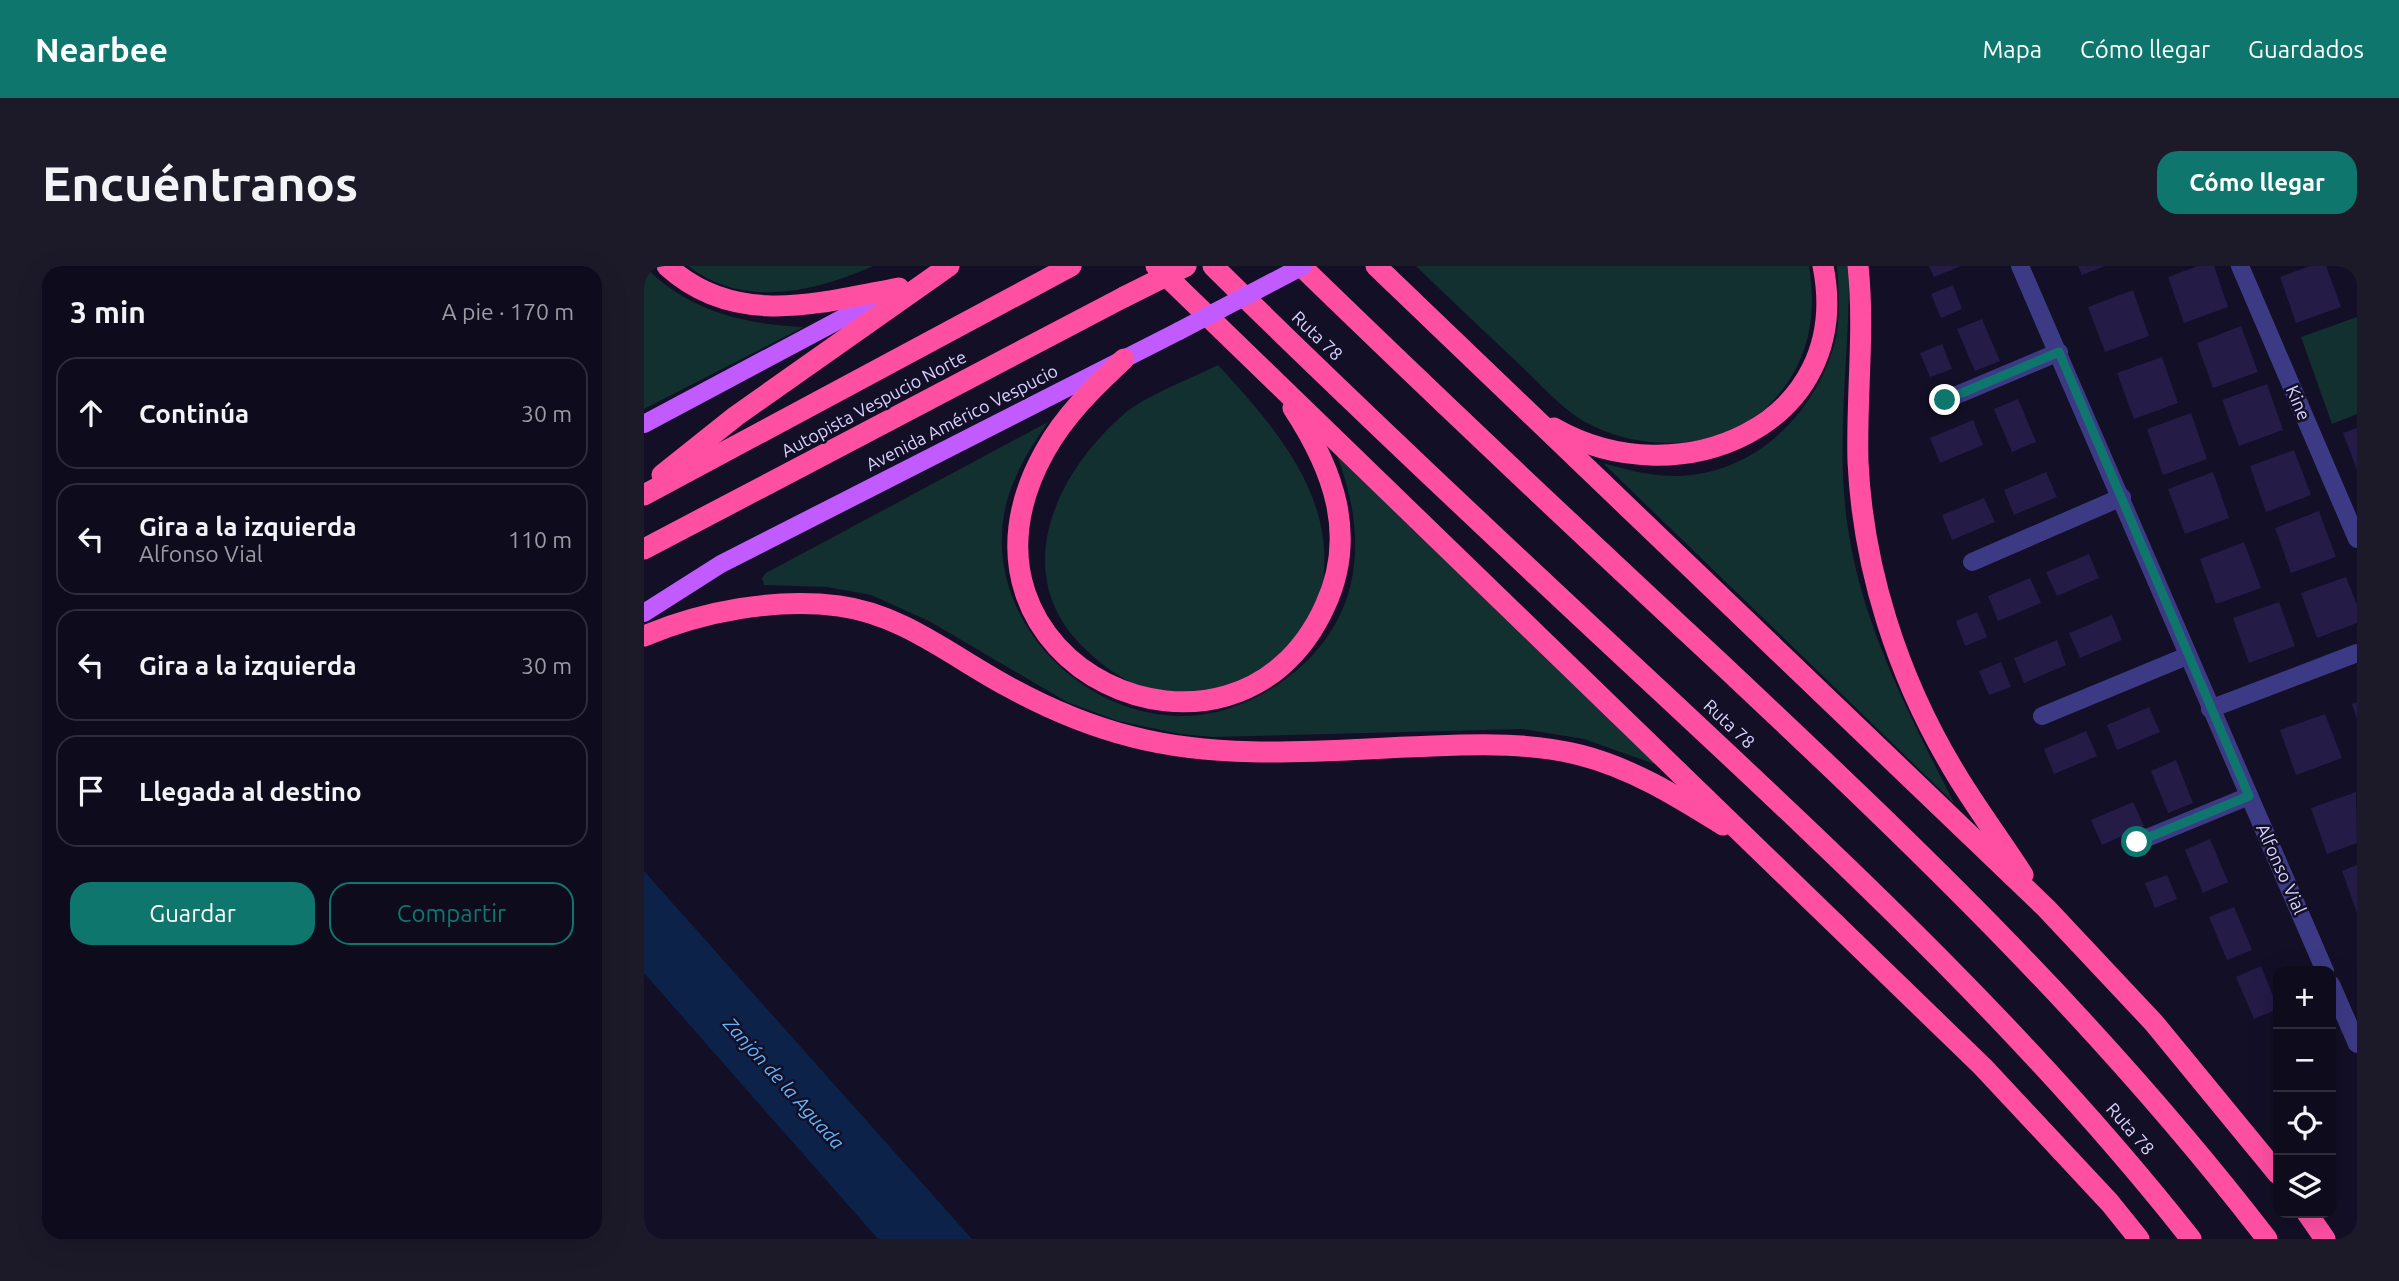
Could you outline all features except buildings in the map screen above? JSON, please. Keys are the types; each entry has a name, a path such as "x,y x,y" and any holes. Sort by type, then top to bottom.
{"highway":[{"path":"667,266 697,288 751,306 799,307 899,288"},
{"path":"644,490 736,416 949,266"},
{"name":"Autopista Vespucio Norte","path":"644,495 1071,266"},
{"path":"1156,266 1759,847 1983,1067 2110,1203 2139,1239"},
{"name":"Autopista Vespucio Norte","path":"644,549 1186,266"},
{"name":"Ruta 78","path":"1213,266 1384,434 1891,909 2093,1120 2191,1239"},
{"path":"1302,266 1447,408 1942,873 2126,1066 2195,1145 2267,1239"},
{"path":"1376,266 2046,908 2154,1023 2273,1168"},
{"path":"1534,416 1584,442 1640,456 1698,453 1748,434 1790,402 1815,360 1826,310 1823,266"},
{"path":"1858,266 1861,502 1876,583 1888,625 1938,742 2046,908"},
{"path":"1124,359 1077,405 1046,450 1024,501 1018,526 1018,557 1028,603 1051,641 1096,678 1126,692 1159,701 1191,701 1221,696 1268,676 1287,662 1307,640 1333,587 1339,561 1341,528 1334,489 1309,432 1270,374"},
{"path":"644,636 684,621 736,610 801,604 841,606 900,624 1033,700 1081,720 1135,737 1212,750 1500,745 1554,749 1598,760 1640,777 1759,847"},
{"path":"2310,1218 2325,1239"}],"main road":[{"path":"644,424 942,266"},
{"name":"Avenida Américo Vespucio","path":"644,613 721,564 1302,266"}],"street":[{"name":"Alfonso Vial","path":"2020,266 2323,966"},
{"name":"Kine","path":"2240,266 2357,539"},
{"path":"1945,400 2059,352"},
{"path":"1972,562 2122,497"},
{"path":"2210,709 2357,653"},
{"path":"2042,716 2187,656"},
{"path":"2137,842 2249,796"},
{"path":"2336,996 2357,1044"}],"green space":[{"path":"644,266 679,294 718,312 759,323 804,327 644,409"},
{"path":"688,266 873,266 803,289 755,292 732,288 709,279"},
{"path":"1416,266 1809,266 1812,305 1810,324 1806,342 1792,376 1767,407 1747,422 1724,433 1699,440 1647,442 1596,427 1574,415"},
{"path":"1837,266 1847,266 1849,278 1843,461 1847,522 1854,560 1863,596 1889,667 1954,803 1603,463 1657,475 1704,473 1730,465 1754,453 1776,437 1795,418 1811,396 1834,346 1839,316"},
{"path":"2357,317 2357,414 2332,424 2301,337"},
{"path":"1218,365 1282,442 1300,470 1313,499 1322,530 1324,563 1320,597 1315,621 1309,632 1245,681 1214,694 1171,696 1130,682 1106,667 1084,648 1061,619 1048,589 1045,557 1050,526 1061,495 1078,465 1099,438 1132,408 1155,394"},
{"path":"1048,422 1019,470 1007,501 1002,542 1007,581 1021,617 1044,649 1072,677 1105,698 1143,711 1182,716 1207,714 1254,698 1276,686 1305,663 1327,638 1342,611 1351,582 1355,551 1353,519 1347,486 1336,453 1660,766 1584,739 1523,729 1213,737 1180,734 1118,721 1067,702 929,621 871,595 827,587 764,585 762,578 766,573"}],"water":[{"name":"Zanjón de la Aguada","path":"644,871 972,1239 878,1239 644,973"}],"route":[{"path":"1945,400 2059,352 2122,497 2187,656 2249,796 2137,842"}]}
